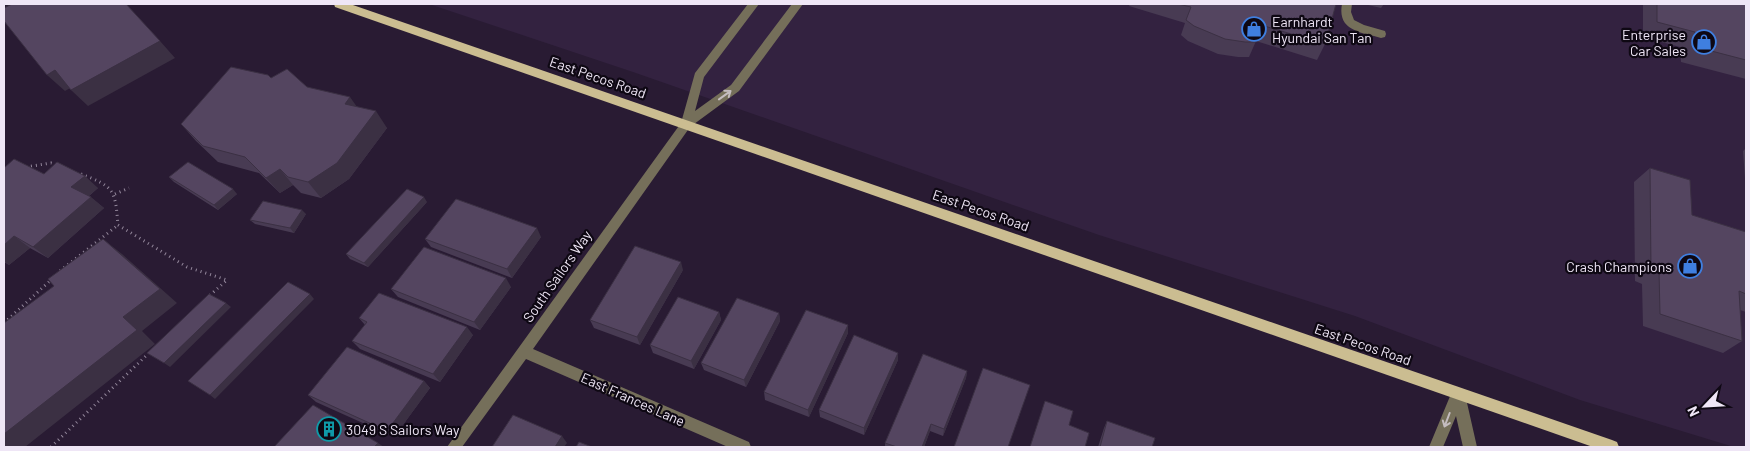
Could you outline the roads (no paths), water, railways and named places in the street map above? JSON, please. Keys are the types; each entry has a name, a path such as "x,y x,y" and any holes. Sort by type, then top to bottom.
{"main road":[{"name":"East Pecos Road","path":"339,4 1612,447"}],"street":[{"path":"686,124 699,76 754,4"},
{"path":"686,124 735,88 798,4"},
{"path":"1347,4 1344,14 1346,19 1353,25 1380,34"},
{"name":"South Sailors Way","path":"454,447 686,124"},
{"name":"East Frances Lane","path":"523,351 744,447"},
{"path":"1436,447 1458,394"},
{"path":"1458,394 1470,447"}],"place":[{"name":"Earnhardt Hyundai San Tan","path":"1254,29"},
{"name":"Enterprise Car Sales","path":"1704,42"},
{"name":"Crash Champions","path":"1690,266"},
{"name":"3049 S Sailors Way","path":"329,429"}]}
